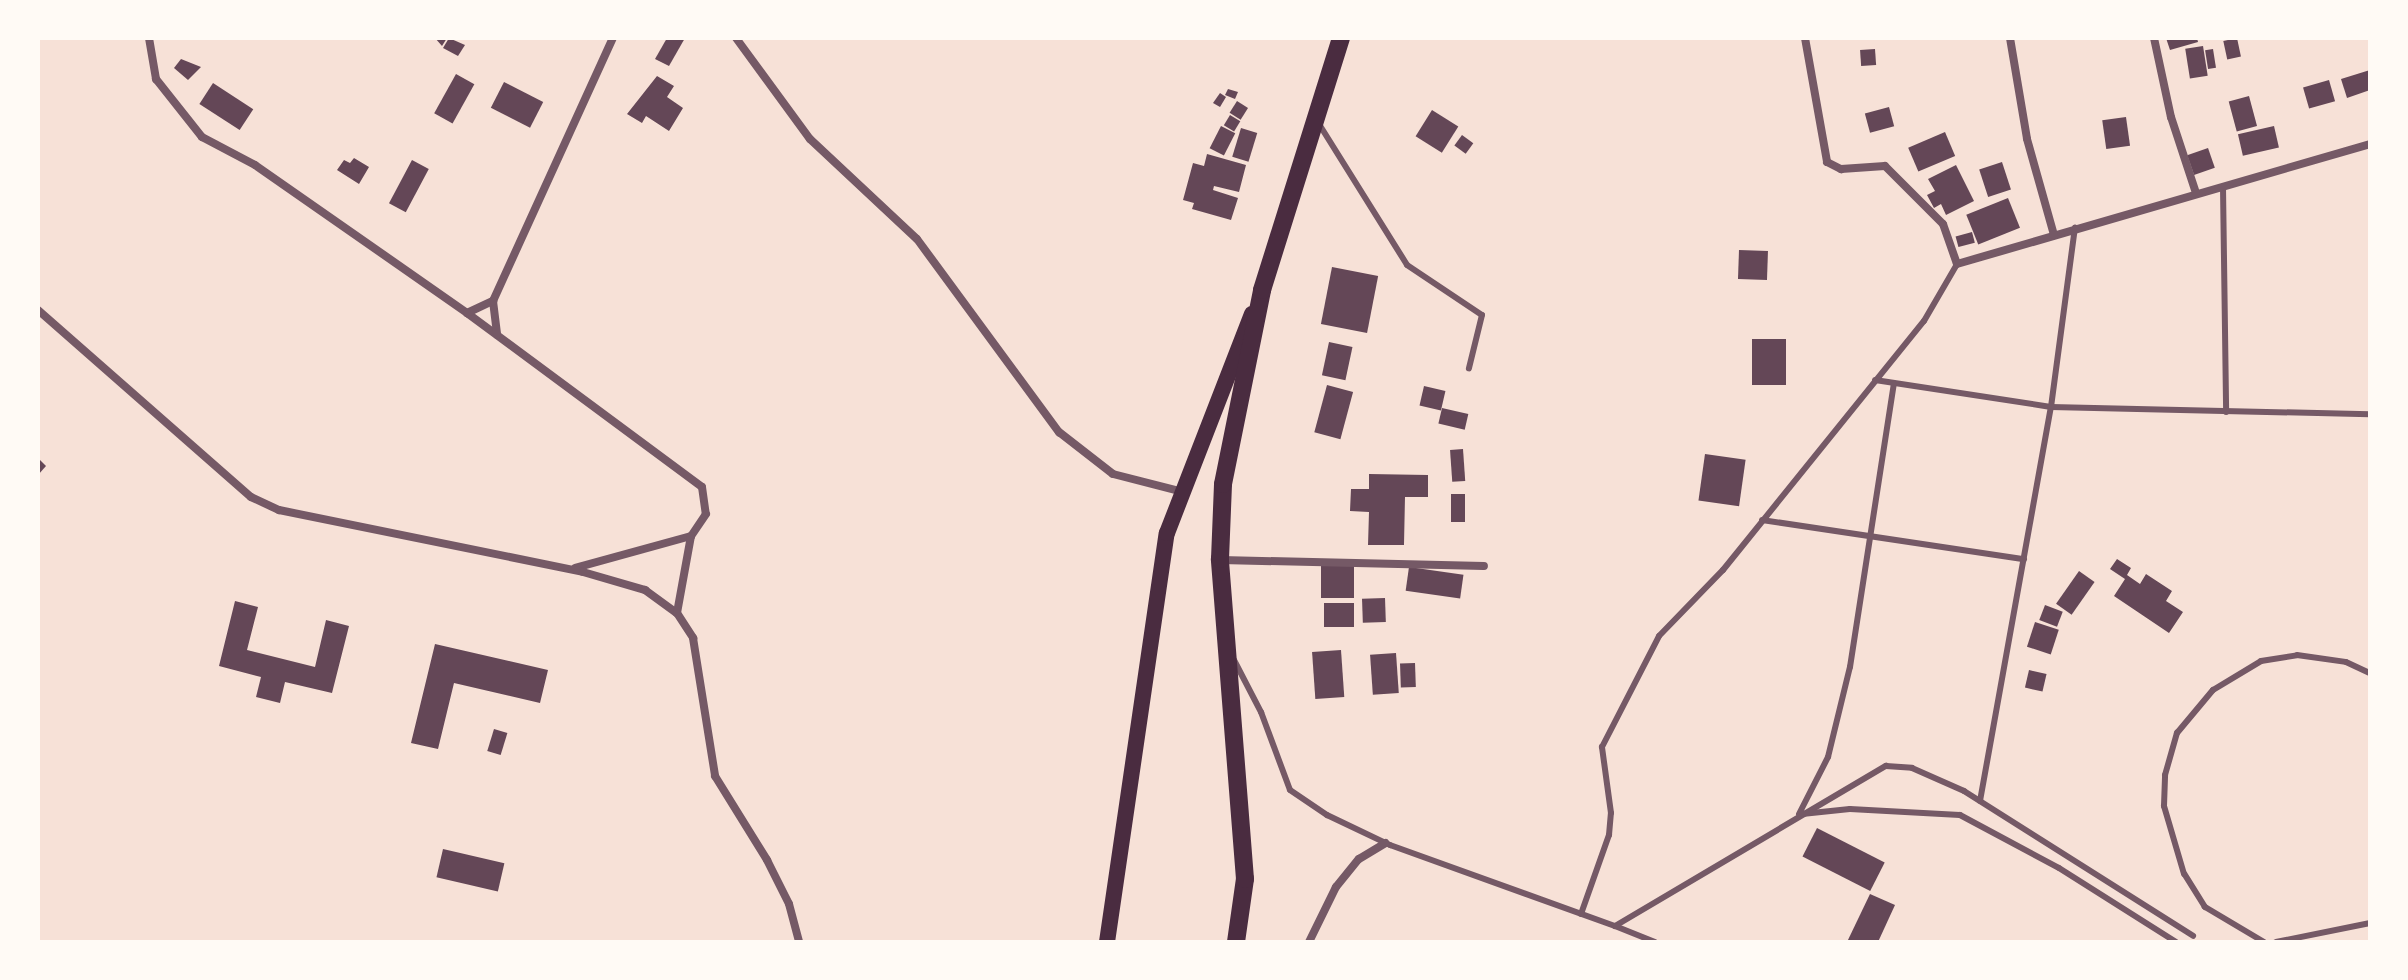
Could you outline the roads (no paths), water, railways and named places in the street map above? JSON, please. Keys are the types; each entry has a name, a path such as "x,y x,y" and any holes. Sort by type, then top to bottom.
{"main road":[{"path":"1107,942 1167,533 1179,491 1262,290 1341,38"},
{"path":"1236,942 1245,879 1220,559 1223,484 1262,290"}],"street":[{"path":"149,38 156,79 202,137 255,165 467,313 702,487 706,514 691,536 677,613"},
{"path":"497,335 493,301 613,38"},
{"path":"736,38 810,139 917,239 1059,432 1113,474 1179,491"},
{"path":"1805,38 1827,162 1841,169 1885,166 1943,224 1957,264 2370,144"},
{"path":"2010,38 2027,139 2054,235"},
{"path":"2154,38 2171,117 2196,193"},
{"path":"467,313 493,301"},
{"path":"38,310 251,497 279,510 570,569 645,590 677,613 693,638 715,776 767,860 789,904 799,942"},
{"path":"570,569 691,536"},
{"path":"1220,559 1484,566"},
{"path":"1309,942 1336,887 1359,859 1386,843"}],"lane":[{"path":"1315,118 1407,265 1482,315 1469,368"},
{"path":"2223,187 2226,412"},
{"path":"1980,801 2051,407 2075,228"},
{"path":"1581,914 1609,835 1611,813 1602,747 1659,636 1762,520 1924,321 1957,264"},
{"path":"1875,380 2051,407 2370,414"},
{"path":"1799,814 1828,757 1850,667 1894,384"},
{"path":"1762,520 2024,559"},
{"path":"1226,644 1261,712 1290,790 1327,815 1386,843 1655,942"},
{"path":"2264,942 2205,907 2184,874 2164,806 2165,775 2177,733 2213,690 2261,661 2297,655 2346,662 2370,673"},
{"path":"1615,926 1799,814 1886,766 1912,768 1980,801 2193,936"},
{"path":"1799,814 1850,809 1960,815 2059,868 2176,942"},
{"path":"2276,942 2370,923"}]}
